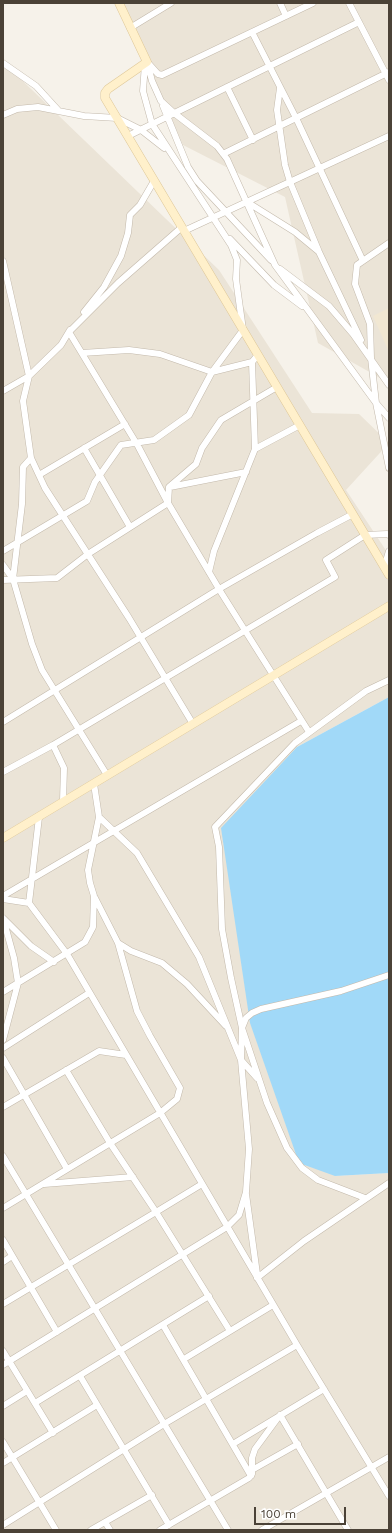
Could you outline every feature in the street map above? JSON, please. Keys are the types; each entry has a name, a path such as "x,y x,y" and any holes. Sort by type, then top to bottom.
{"street":[{"path":"3,551 87,501 100,475 121,445 154,440 189,415 212,372 243,330 236,279 237,260 231,245 191,183 168,151 152,124 143,91 147,59 130,28 119,3"},
{"path":"130,28 171,3"},
{"path":"280,3 286,16"},
{"path":"146,63 155,72 162,74 313,3"},
{"path":"349,3 387,73 389,80"},
{"path":"128,136 359,22"},
{"path":"252,32 296,118 363,261"},
{"path":"3,63 36,86 59,111"},
{"path":"146,63 152,82 171,115 188,167 197,181 275,265 376,403 389,418"},
{"path":"146,63 108,89 105,93 105,98 388,574"},
{"path":"223,154 387,73"},
{"path":"227,87 253,140"},
{"path":"280,88 277,110 285,165 290,182 319,252 366,351"},
{"path":"3,115 17,109 45,107 84,116 117,118 141,130 188,167"},
{"path":"171,115 216,146 223,154 247,202 250,214 275,265 329,306 366,351 389,385"},
{"path":"69,332 118,283 183,229 213,218 389,136"},
{"path":"3,391 29,376 61,345 69,332 104,288 121,256 128,233 130,215 140,205 154,181"},
{"path":"247,202 295,232 319,252"},
{"path":"217,224 274,285 307,310"},
{"path":"389,243 357,265 355,284 370,324 371,358 376,403 389,468"},
{"path":"3,261 29,376 23,401 31,458 39,475 63,515 193,724"},
{"path":"69,332 137,443 168,503 219,590 309,732"},
{"path":"82,353 129,350 160,354 212,372 252,362 258,355"},
{"path":"209,572 214,552 255,449 252,362"},
{"path":"168,503 169,487 196,464 202,448 221,420 277,387"},
{"path":"39,475 125,424"},
{"path":"255,449 300,425"},
{"path":"84,448 130,527"},
{"path":"13,579 22,504 23,467 31,458"},
{"path":"169,487 246,472"},
{"path":"3,580 57,578 88,554 168,503"},
{"path":"3,722 219,590 317,533 353,514"},
{"path":"3,772 53,744 334,577 326,560 365,535 389,535"},
{"path":"388,574 386,561 389,551"},
{"path":"3,565 13,579 32,644 42,670 107,775"},
{"path":"3,838 389,606"},
{"path":"366,1198 318,1180 302,1168 287,1148 259,1081 242,1028 222,929 219,846 215,828 276,762 309,732 366,692 389,680"},
{"path":"3,898 301,721"},
{"path":"53,744 64,768 63,801"},
{"path":"3,1208 160,1113 177,1099 180,1088 137,1011 118,943 94,896 88,870 92,844 99,817 94,784"},
{"path":"29,903 39,817"},
{"path":"99,817 137,852 200,957 241,1060 259,1081"},
{"path":"3,992 85,942 93,928 94,896"},
{"path":"3,898 29,903 67,954 297,1346 389,1496"},
{"path":"3,918 31,946 54,962"},
{"path":"3,918 14,958 18,983 3,1040"},
{"path":"118,943 131,951 162,963 186,984 228,1029"},
{"path":"257,1278 246,1192 249,1149 241,1060 242,1028 246,1018 252,1013 261,1009 341,991 389,975"},
{"path":"3,1048 89,993"},
{"path":"3,1107 99,1051 126,1055"},
{"path":"3,1058 68,1169"},
{"path":"66,1070 110,1143 183,1254 230,1331"},
{"path":"3,1156 228,1530"},
{"path":"42,1184 132,1177"},
{"path":"257,1278 304,1241 389,1183"},
{"path":"3,1304 69,1266 202,1184"},
{"path":"3,1366 227,1227 239,1215 246,1192"},
{"path":"3,1240 57,1332"},
{"path":"3,1262 12,1256"},
{"path":"35,1403 121,1352 208,1296"},
{"path":"184,1359 273,1305"},
{"path":"163,1325 251,1473"},
{"path":"3,1525 125,1450 164,1424 297,1346"},
{"path":"3,1351 53,1433"},
{"path":"80,1376 169,1525"},
{"path":"233,1444 324,1389"},
{"path":"3,1406 28,1391"},
{"path":"3,1463 98,1405"},
{"path":"280,1416 348,1530"},
{"path":"251,1473 252,1458 255,1449 280,1416"},
{"path":"3,1442 56,1530"},
{"path":"160,1530 211,1501 251,1473 298,1444"},
{"path":"262,1530 389,1457"},
{"path":"91,1530 152,1495"},
{"path":"105,1522 110,1530"}],"shaded area":[{"path":"121,3 389,3 389,383 318,343 285,197 183,145"},
{"path":"3,62 219,270 312,413 359,414 389,443 346,490 389,555 389,697 297,747 335,1176 389,1173 389,1530 3,1530"},
{"path":"389,308 389,352 373,316"}],"water":[{"path":"389,697 389,1173 335,1176 299,1163 250,1023 221,828 297,747"}]}
